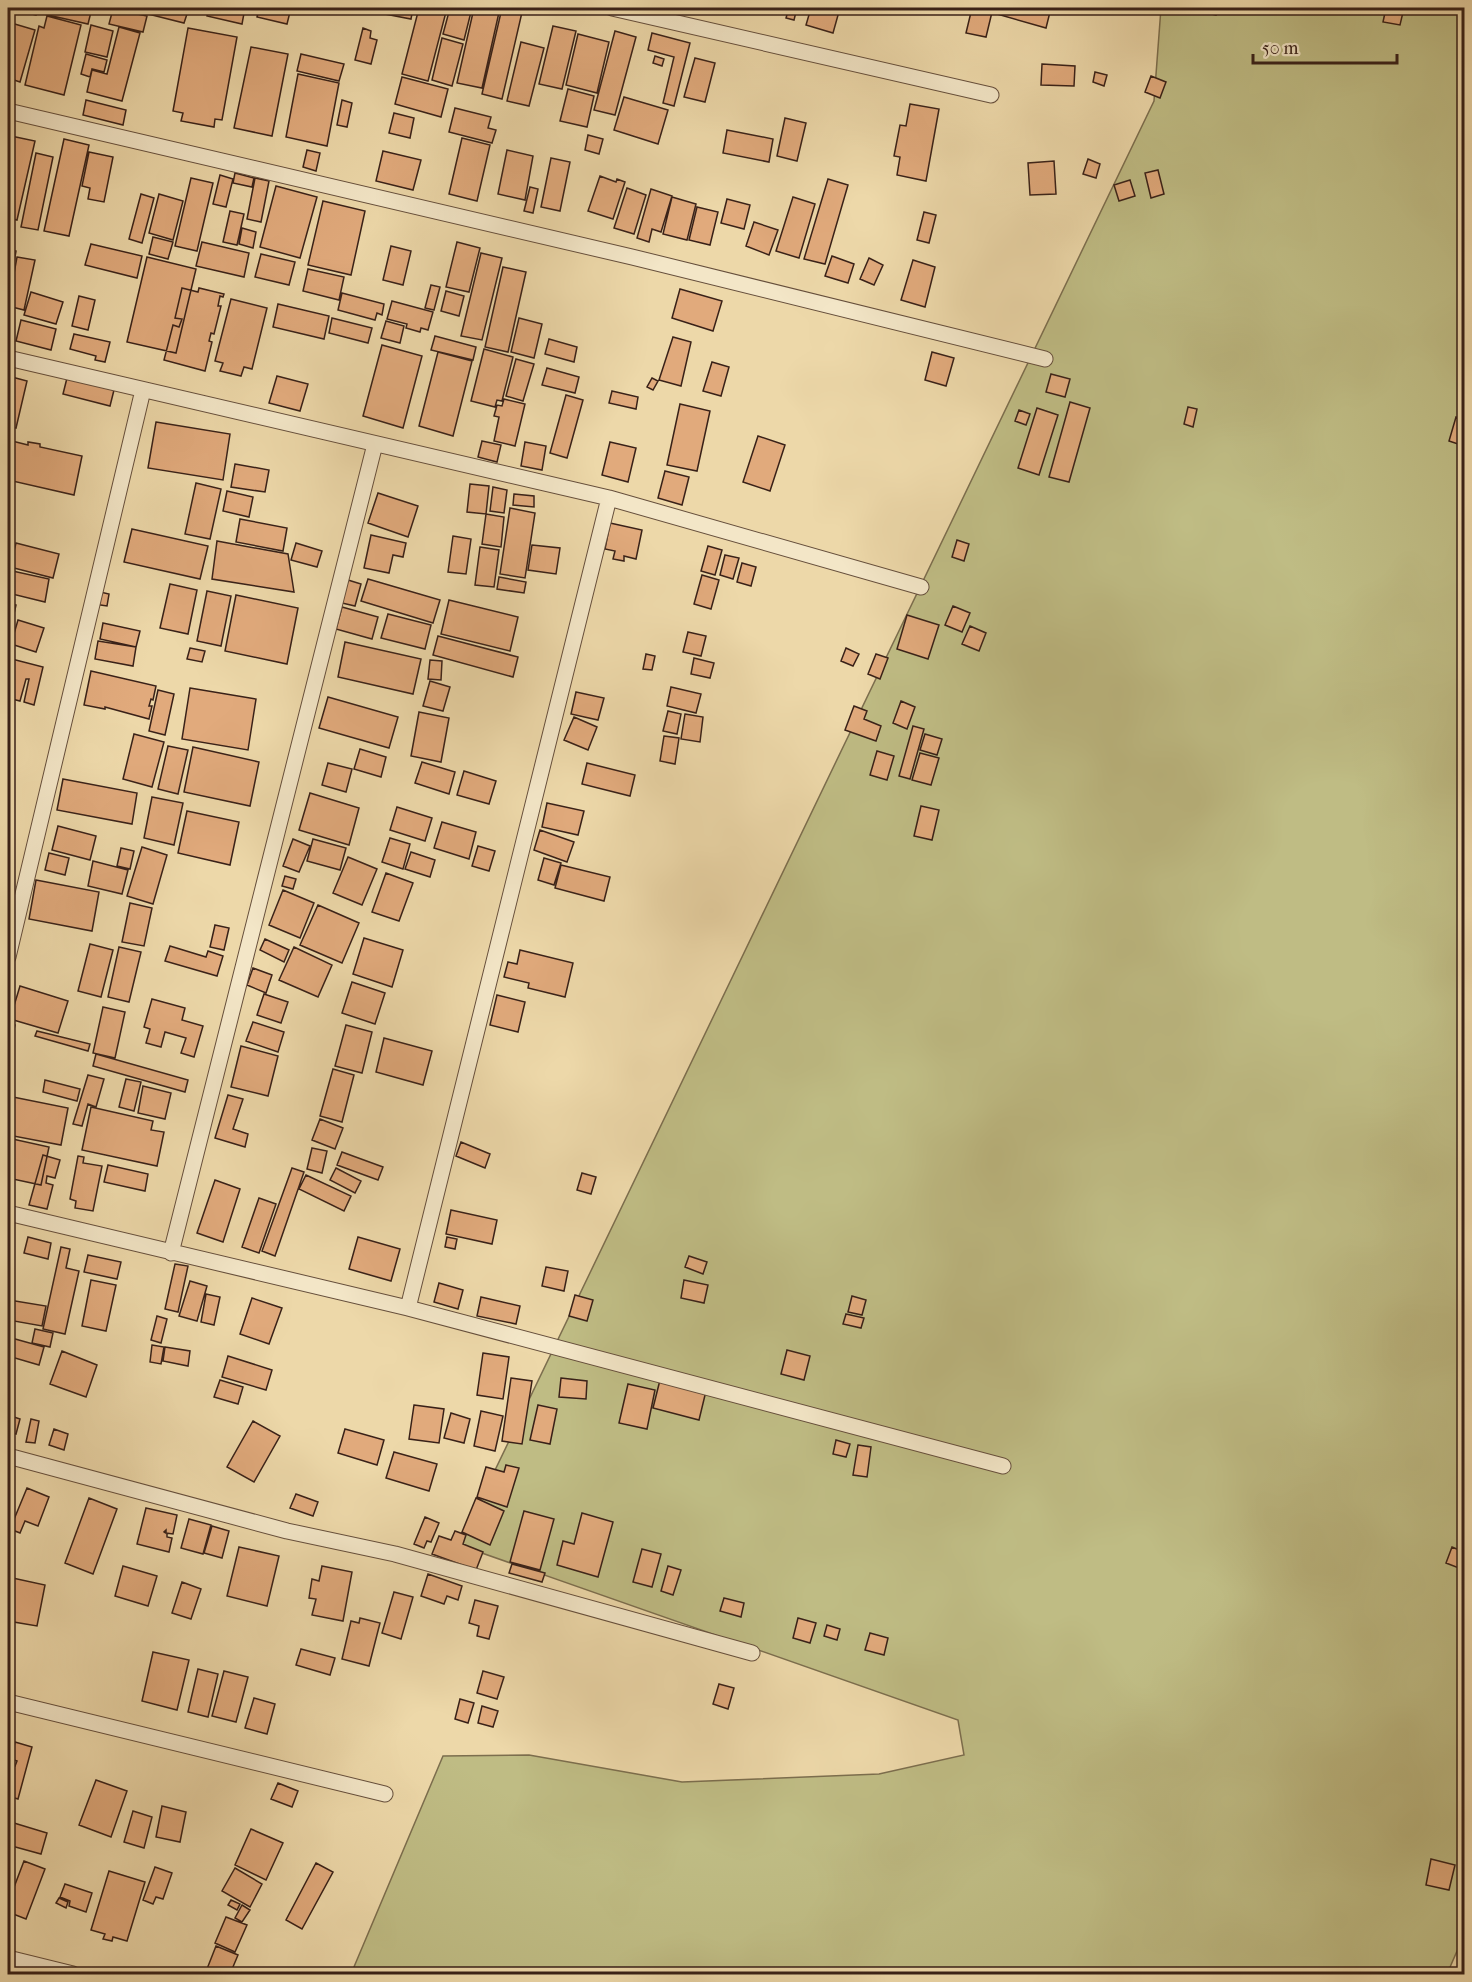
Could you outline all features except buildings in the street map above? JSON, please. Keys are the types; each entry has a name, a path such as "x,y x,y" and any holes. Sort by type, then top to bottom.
{"street":[{"path":"612,8 991,95"},
{"path":"8,111 483,221 1045,359"},
{"path":"8,358 609,498 921,587"},
{"path":"8,957 143,390"},
{"path":"171,1253 375,444"},
{"path":"408,1308 609,498"},
{"path":"8,1213 408,1308 1003,1466"},
{"path":"8,1456 287,1531 405,1557 752,1653"},
{"path":"8,1702 385,1794"},
{"path":"8,1958 73,1974"}],"shaded area":[{"path":"1161,8 1464,8 1464,1935 1447,1974 351,1974 443,1756 529,1755 682,1782 879,1774 964,1755 958,1720 459,1545 1154,101"}]}
